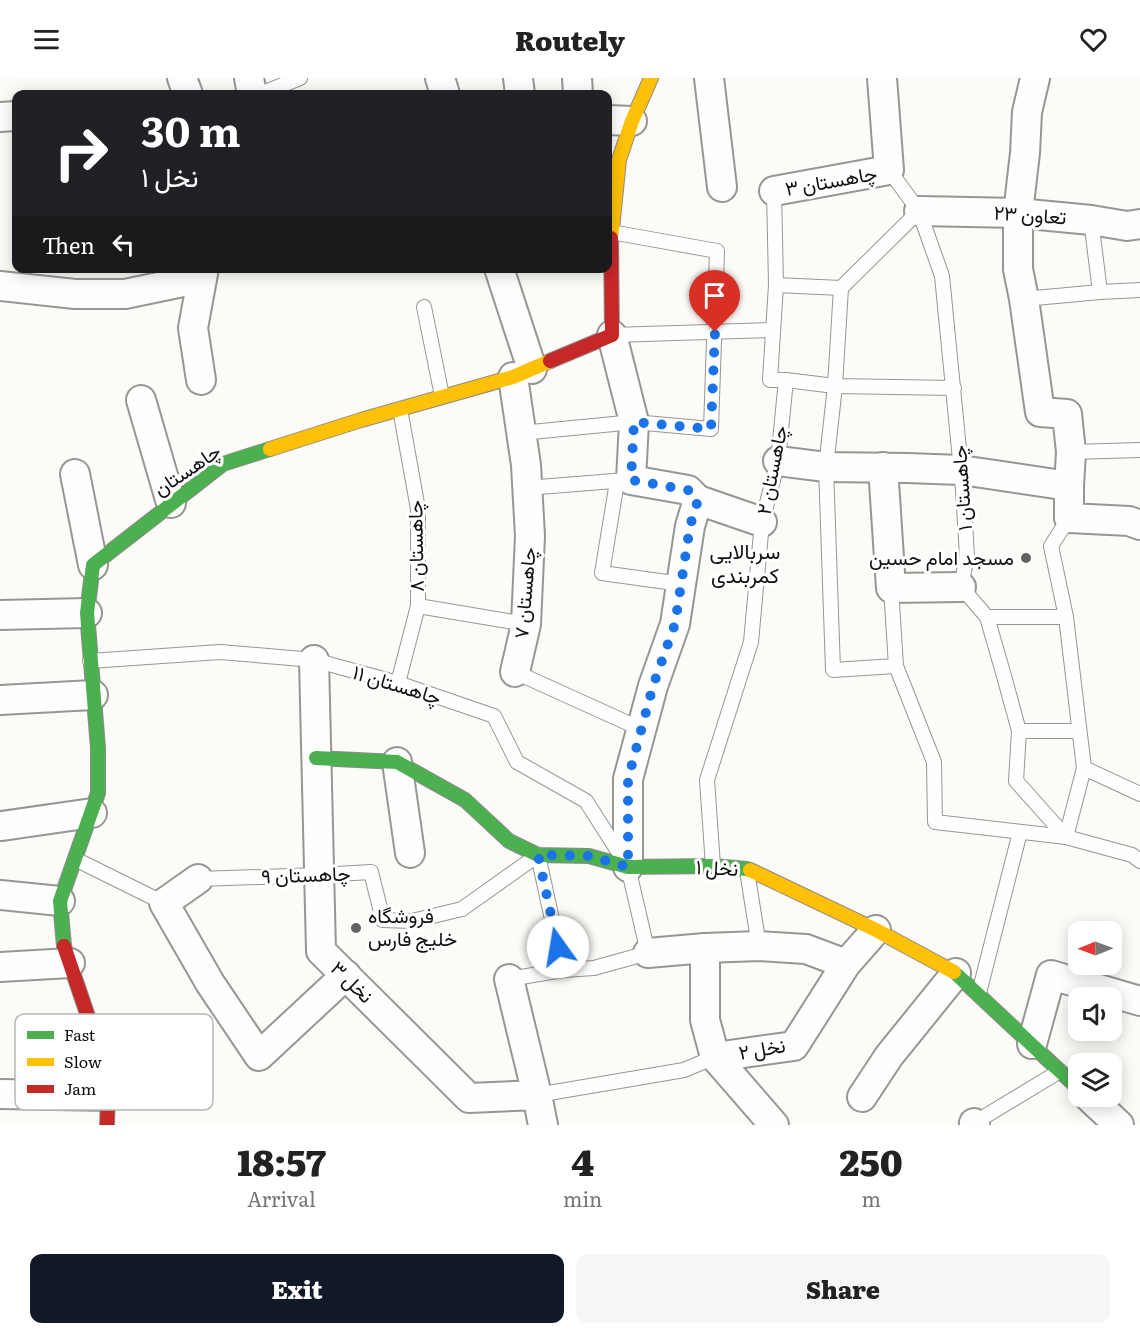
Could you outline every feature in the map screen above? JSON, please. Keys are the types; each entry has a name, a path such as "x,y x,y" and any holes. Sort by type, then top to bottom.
{"street":[{"path":"612,223 619,160 620,121 651,78"},
{"path":"709,78 722,187"},
{"path":"882,78 889,170"},
{"path":"1035,78 1028,112 1018,213 1018,269 1040,412 1067,414 1071,452 1069,518 1129,521 1140,525"},
{"name":"چاهستان ۳","path":"774,191 889,170"},
{"name":"تعاون ۲۳","path":"919,211 1018,213 1127,226 1140,224"},
{"path":"0,286 75,294 101,281 125,294 203,273 193,328 201,380"},
{"name":"چاهستان ۷","path":"501,273 522,373 521,434 526,465 531,536 526,624 515,672"},
{"path":"611,273 612,335 634,422 624,481 688,490 698,500 762,522"},
{"name":"چاهستان","path":"93,565 223,464 400,408 522,373 612,335"},
{"path":"141,400 171,503"},
{"path":"778,461 826,467 962,470 1069,486"},
{"path":"883,467 891,588 961,587"},
{"path":"75,474 93,565 87,613 98,748 98,793 60,901 64,946 87,1014"},
{"path":"628,867 628,779 653,686 675,624 690,526 698,500"},
{"path":"0,615 87,613"},
{"name":"نخل ۳","path":"314,660 321,951 469,1098 537,1095"},
{"path":"0,700 93,694"},
{"name":"نخل ۱","path":"316,758 397,762 465,800 509,841 538,855 589,856 628,867 712,866 747,869 876,930 956,973 1068,1079"},
{"path":"397,762 410,853"},
{"path":"1,826 92,813"},
{"path":"198,879 164,903 210,983 259,1056 346,975"},
{"path":"0,895 60,901"},
{"name":"نخل ۲","path":"716,1057 794,1046 846,964 876,930"},
{"path":"648,953 759,946 806,949 846,964"},
{"path":"705,948 705,1020 716,1057"},
{"path":"0,967 70,963"},
{"path":"862,1097 889,1056 956,973"},
{"path":"1032,1044 1051,975 1140,1001"},
{"path":"509,979 543,1125"},
{"name":"نخل ۲","path":"716,1057 774,1125"},
{"path":"0,1094 15,1094"},
{"path":"1100,1107 1119,1125"},
{"path":"107,1125 108,1110"}],"lane":[{"path":"270,90 300,78"},
{"name":"چاهستان ۱","path":"889,170 919,211 942,276 962,470 967,556 961,587"},
{"path":"774,191 776,285 770,380 835,387 954,388"},
{"path":"896,666 833,670 826,467 835,387 841,288 919,211"},
{"path":"1091,220 1100,292"},
{"path":"521,434 634,422 711,429 717,251 612,232"},
{"path":"776,285 841,288"},
{"path":"1024,300 1140,290"},
{"path":"424,308 442,397"},
{"path":"612,335 773,330"},
{"name":"چاهستان ۲","path":"712,866 707,780 751,642 762,522 778,461 786,380"},
{"name":"چاهستان ۸","path":"398,683 417,606 418,508 400,408"},
{"path":"1071,452 1140,450"},
{"path":"527,488 624,481 602,573 681,584"},
{"path":"1066,837 1084,768 1066,617 1051,546 1069,518"},
{"path":"961,587 987,617 1019,731 1016,781 1066,837"},
{"path":"891,588 896,666 934,762 935,822 1066,837 1132,855 1140,861"},
{"path":"417,606 526,624"},
{"path":"987,617 1066,617"},
{"name":"چاهستان ۱۱","path":"90,661 220,652 314,660 398,683 494,716 518,762 586,801 628,867 648,953"},
{"name":"چاهستان ۷","path":"515,672 641,729"},
{"path":"1019,731 1079,731"},
{"path":"1084,768 1140,794"},
{"path":"979,995 1020,832"},
{"path":"538,855 563,970"},
{"name":"چاهستان ۹","path":"198,879 370,872 383,920 412,921 462,909 538,855"},
{"path":"75,859 164,903"},
{"path":"747,869 759,946"},
{"path":"509,979 563,970 594,968 648,953"},
{"path":"537,1095 684,1070 716,1057"},
{"path":"974,1124 1059,1071"}],"traffic: fast":[{"path":"64,946 60,901 98,793 98,748 87,613 93,565 223,464 270,449"},
{"path":"316,758 397,762 465,800 509,841 538,855 589,856 628,867 713,866 750,870"},
{"path":"954,972 1068,1079"}],"traffic: slow":[{"path":"612,228 619,160 632,121 651,78"},
{"path":"270,449 361,420 513,377 550,361"},
{"path":"750,870 876,930 954,972"}],"traffic: jam":[{"path":"550,361 612,335 611,273"},
{"path":"64,946 87,1014"},
{"path":"107,1125 108,1110"}],"place":[{"name":"مسجد امام حسین","path":"1026,558"},
{"name":"فروشگاه خلیج فارس","path":"356,928"}],"district":[{"name":"سربالایی کمربندی","path":"745,564"}],"route":[{"path":"558,947 538,855 589,856 628,867 628,779 653,686 675,624 690,526 698,500 688,490 631,480 634,422 711,429 715,332"}]}
